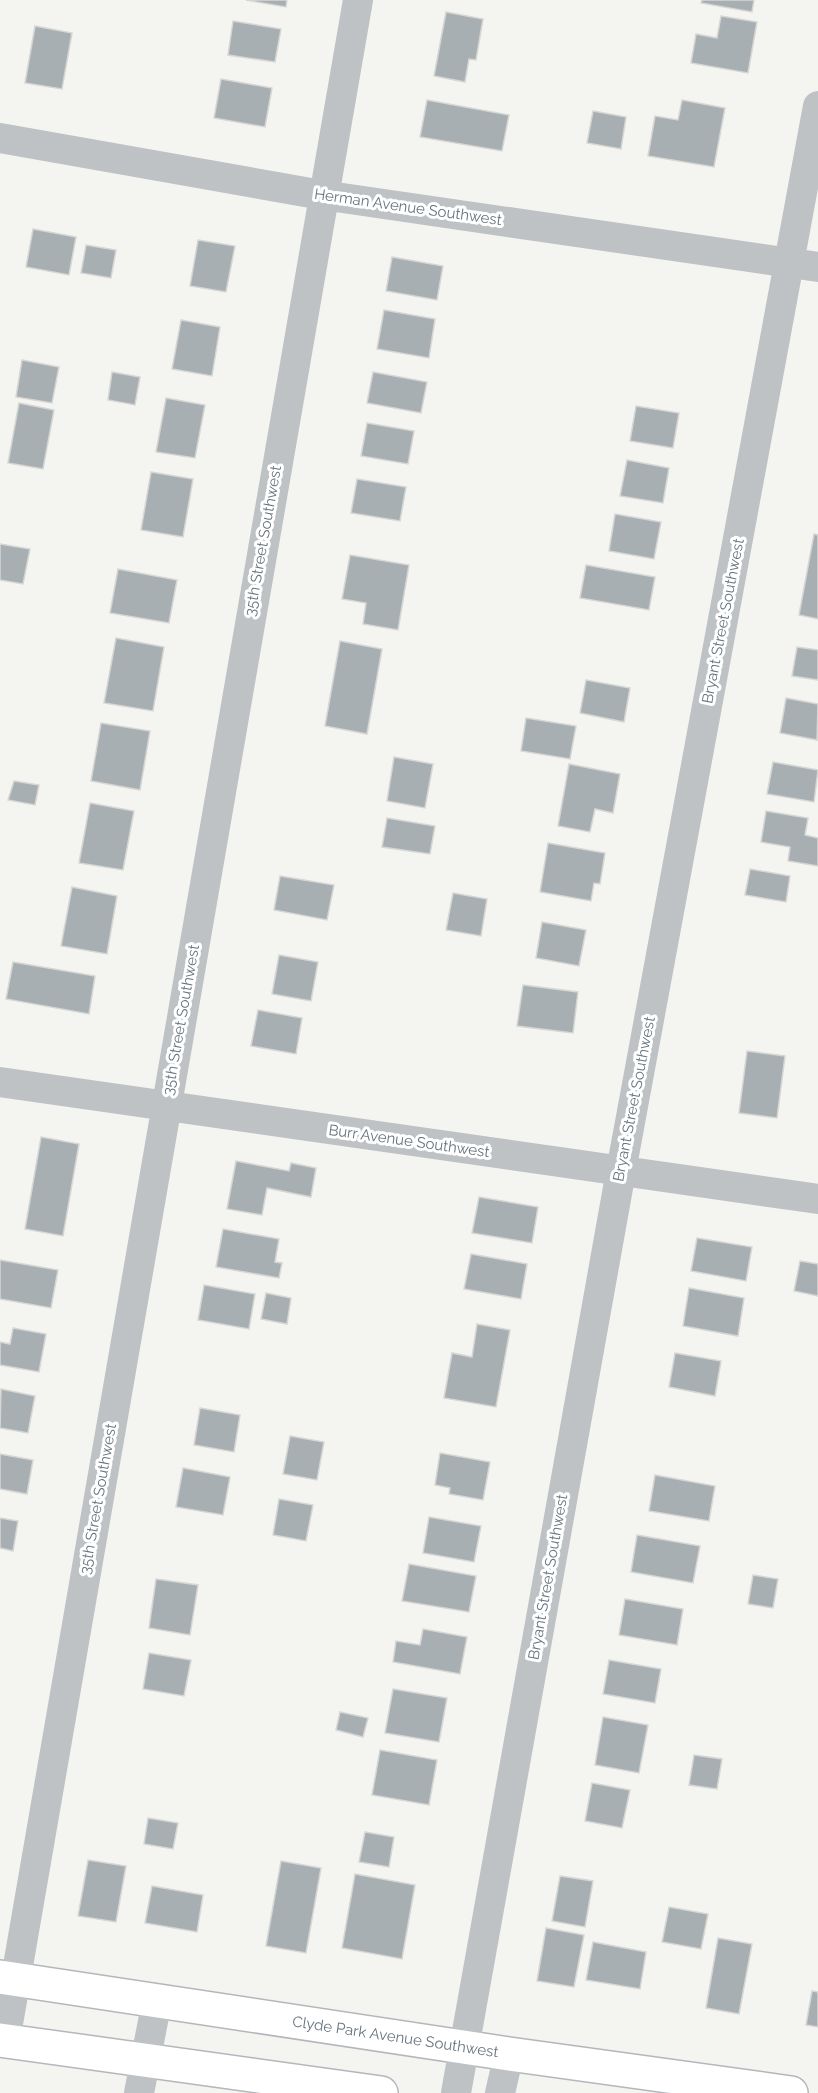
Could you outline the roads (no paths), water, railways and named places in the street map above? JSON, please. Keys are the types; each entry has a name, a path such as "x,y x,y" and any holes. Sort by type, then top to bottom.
{"main road":[{"name":"Clyde Park Avenue Southwest","path":"7,1978 509,2054 791,2093"},
{"path":"2,2041 381,2093"}],"street":[{"name":"35th Street Southwest","path":"2,2041 7,1978 166,1107 357,0"},
{"name":"Bryant Street Southwest","path":"456,2093 621,1171 804,265 818,106"},
{"name":"Herman Avenue Southwest","path":"0,138 322,195 804,265"},
{"name":"Burr Avenue Southwest","path":"0,1082 818,1199"},
{"path":"139,2093 157,2001"},
{"path":"500,2093 509,2054"}]}
